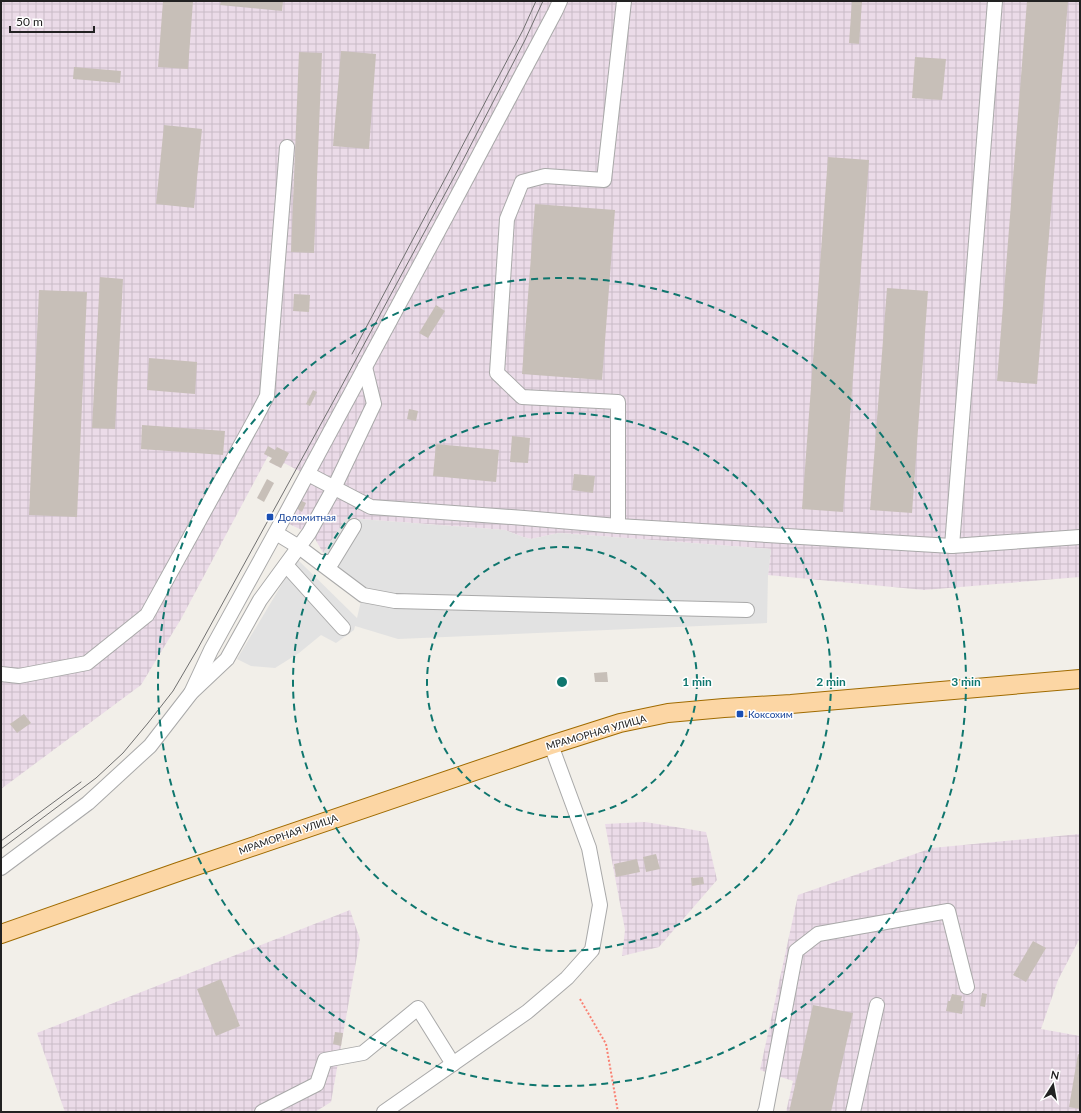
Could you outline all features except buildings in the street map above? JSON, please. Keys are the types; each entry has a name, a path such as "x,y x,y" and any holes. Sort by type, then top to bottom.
{"main road":[{"name":"МРАМОРНАЯ УЛИЦА","path":"1,934 178,872 620,723 668,713 1080,679"}],"street":[{"path":"191,694 211,650 308,474 552,19 560,1"},
{"path":"618,526 618,402 522,397 497,373 507,219 522,182 545,176 604,180 624,1"},
{"path":"952,546 995,1"},
{"path":"1,674 19,676 87,663 146,615 254,421 267,396 287,147"},
{"path":"1,868 88,804 150,746 191,694 227,659 260,600 309,533 334,488 374,404 365,367"},
{"path":"308,474 371,507 618,526 952,546 1080,537"},
{"path":"320,562 332,562 354,526"},
{"path":"276,533 299,547 363,595 395,601 746,610"},
{"path":"286,565 343,628"},
{"path":"384,1112 527,1012 567,978 592,950 600,905 589,848 551,745"},
{"path":"765,1112 796,951 818,934 948,910 967,988"},
{"path":"852,1112 878,1005"},
{"path":"262,1112 317,1084 325,1060 363,1053 418,1008 453,1064"}],"path":[{"path":"580,1000 606,1044 618,1112"}],"shaded area":[{"path":"1,1 1080,1 1080,577 924,590 768,575 771,549 559,533 531,539 505,530 347,518 323,553 313,535 278,519 303,473 284,463 281,468 269,462 272,458 268,456 181,619 141,685 1,789"},
{"path":"346,518 505,530 531,539 559,533 771,549 768,575 767,623 398,639 355,626 354,630 336,643 321,635 299,653 275,668 251,666 237,659 297,559 357,618 364,588 323,553"},
{"path":"645,822 706,832 717,880 659,947 622,956 625,930 605,824"},
{"path":"1080,834 1080,938 1058,980 1041,1029 1080,1036 1080,1112 786,1112 793,1081 760,1070 798,895 932,848"},
{"path":"350,910 360,939 331,1102 315,1112 65,1112 37,1033"}],"tram line":[{"path":"352,354 523,30 536,1"},
{"path":"1,849 96,778 123,753 173,691 333,402 460,166 525,40 543,1"},
{"path":"1,841 81,782"}],"place":[{"name":"Доломитная","path":"270,517"},
{"name":"Коксохим","path":"740,714"}]}
